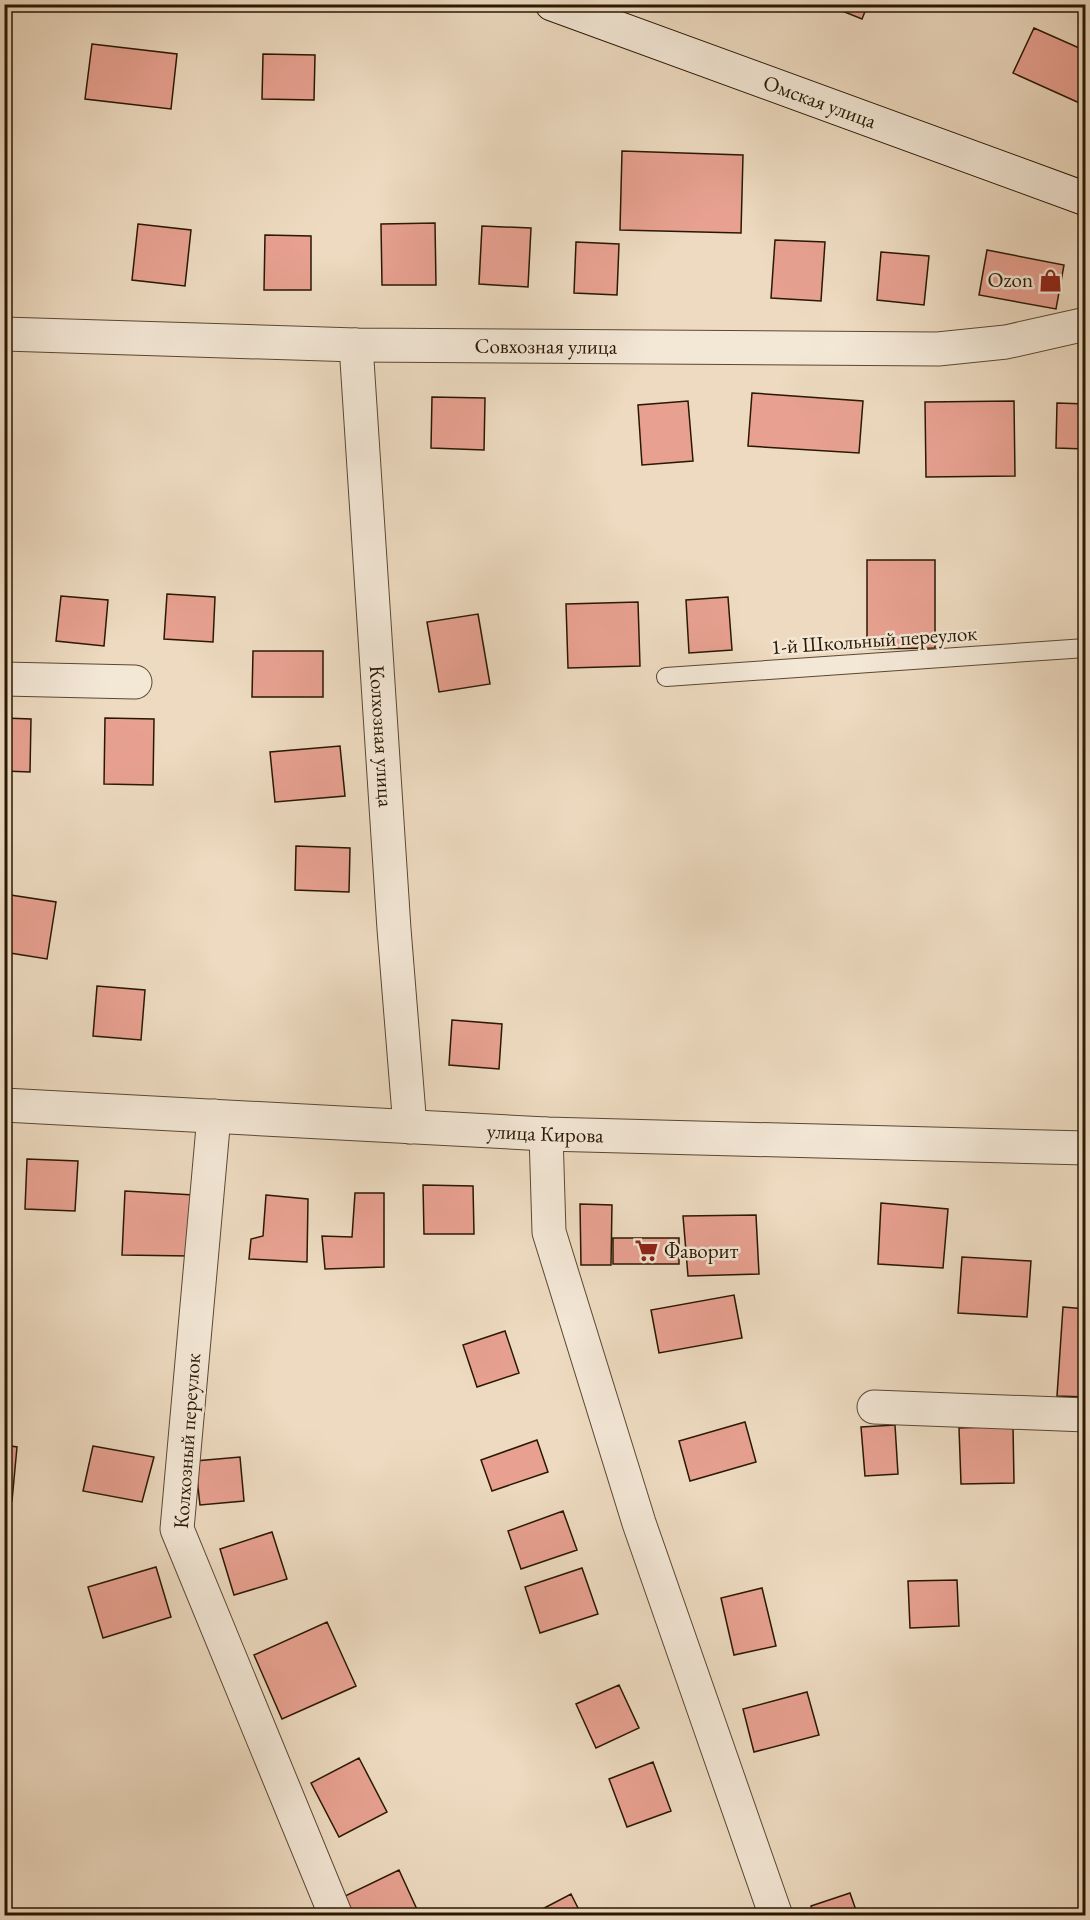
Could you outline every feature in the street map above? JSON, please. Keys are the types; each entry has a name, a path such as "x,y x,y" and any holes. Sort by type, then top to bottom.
{"street":[{"name":"Омская улица","path":"552,4 1086,200"},
{"name":"Совхозная улица","path":"4,334 356,345 938,349 1006,342 1086,324"},
{"name":"Колхозная улица","path":"356,345 393,917 410,1127"},
{"path":"4,679 135,682"},
{"name":"улица Кирова","path":"4,1105 546,1134 1086,1148"},
{"name":"Колхозный переулок","path":"214,1116 177,1529 336,1916"},
{"path":"546,1134 549,1232 639,1523 776,1916"},
{"path":"874,1407 1086,1415"}],"lane":[{"name":"1-й Школьный переулок","path":"666,677 1086,648"}],"building":[{"path":"825,4 868,4 862,19"},
{"path":"1034,28 1086,51 1084,105 1013,73"},
{"path":"92,44 177,54 171,109 85,99"},
{"path":"263,54 315,55 314,100 262,99"},
{"path":"622,151 743,155 741,233 620,230"},
{"path":"435,223 436,285 382,285 381,224"},
{"path":"138,224 191,230 185,286 132,280"},
{"path":"482,226 531,228 528,287 479,284"},
{"path":"265,235 311,236 311,290 264,290"},
{"path":"775,240 825,242 821,301 771,298"},
{"path":"576,242 619,244 617,295 574,293"},
{"path":"987,250 1064,265 1056,309 979,295"},
{"path":"881,252 929,256 924,305 877,300"},
{"path":"752,393 863,401 859,453 748,446"},
{"path":"432,397 485,398 484,450 431,448"},
{"path":"688,401 693,461 642,465 638,405"},
{"path":"1014,401 1015,476 926,477 925,402"},
{"path":"1057,403 1086,404 1086,449 1056,448"},
{"path":"867,560 935,560 935,648 867,649"},
{"path":"167,594 215,597 213,642 164,639"},
{"path":"61,596 108,600 104,646 56,641"},
{"path":"728,597 732,650 689,653 686,600"},
{"path":"638,602 640,666 568,668 566,604"},
{"path":"478,614 490,684 439,692 427,622"},
{"path":"253,651 323,651 323,697 252,697"},
{"path":"4,718 31,719 30,772 4,771"},
{"path":"105,718 154,719 153,785 104,784"},
{"path":"340,746 345,796 275,802 270,752"},
{"path":"296,846 350,848 349,892 295,890"},
{"path":"4,894 56,902 47,959 4,952"},
{"path":"97,986 145,990 141,1040 93,1036"},
{"path":"452,1020 502,1024 499,1069 449,1065"},
{"path":"27,1159 78,1161 75,1211 25,1209"},
{"path":"423,1185 473,1186 474,1234 424,1234"},
{"path":"125,1191 194,1195 190,1256 122,1255"},
{"path":"355,1193 384,1193 384,1267 325,1269 322,1236 352,1237"},
{"path":"266,1195 308,1199 307,1262 249,1259 251,1239 263,1236"},
{"path":"881,1203 948,1209 943,1268 878,1264"},
{"path":"580,1204 612,1205 611,1265 581,1265"},
{"path":"756,1215 759,1274 688,1276 683,1216"},
{"name":"Фаворит","path":"613,1238 679,1238 679,1264 613,1264"},
{"path":"962,1257 1031,1261 1027,1317 958,1313"},
{"path":"734,1295 742,1338 659,1353 651,1310"},
{"path":"1063,1307 1086,1309 1086,1397 1057,1396"},
{"path":"505,1331 519,1373 477,1387 463,1345"},
{"path":"745,1422 756,1462 690,1481 679,1441"},
{"path":"895,1425 898,1474 865,1476 861,1427"},
{"path":"1013,1426 1014,1483 961,1484 959,1428"},
{"path":"537,1440 548,1472 492,1491 481,1460"},
{"path":"4,1445 17,1447 12,1501 4,1500"},
{"path":"93,1446 154,1457 142,1502 83,1491"},
{"path":"240,1457 244,1501 200,1505 195,1461"},
{"path":"563,1511 577,1550 521,1569 508,1531"},
{"path":"272,1532 287,1579 234,1595 220,1549"},
{"path":"156,1567 171,1617 103,1638 88,1587"},
{"path":"582,1568 598,1614 540,1633 525,1587"},
{"path":"957,1580 959,1626 910,1628 908,1581"},
{"path":"762,1588 776,1646 734,1655 721,1598"},
{"path":"327,1622 356,1686 282,1719 254,1655"},
{"path":"619,1685 639,1728 596,1748 576,1704"},
{"path":"807,1692 819,1735 754,1752 743,1709"},
{"path":"359,1758 387,1812 339,1837 311,1783"},
{"path":"653,1762 671,1811 627,1827 609,1779"},
{"path":"399,1870 420,1916 352,1916 343,1897"},
{"path":"850,1893 858,1916 814,1916 811,1906"},
{"path":"571,1894 582,1916 529,1916"}],"place":[{"name":"Ozon","path":"1051,280"},
{"name":"Фаворит","path":"646,1251"}]}
